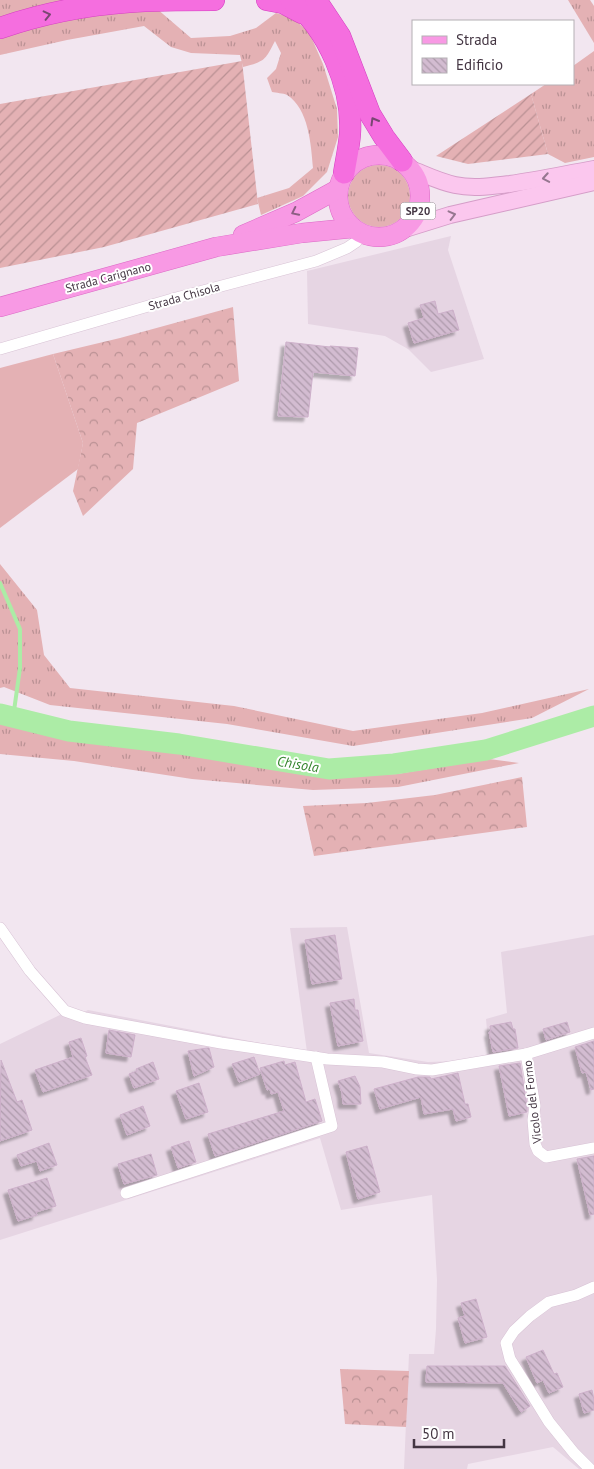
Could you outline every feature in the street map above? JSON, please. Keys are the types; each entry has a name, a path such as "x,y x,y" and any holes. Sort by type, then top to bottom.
{"highway":[{"path":"0,28 34,18 100,5 128,2 214,0"},
{"path":"267,0 283,3 304,13 320,31"},
{"path":"291,0 309,16 327,41 344,88 348,107 350,136 341,181"},
{"path":"317,2 340,36 370,114 384,137 407,165"}],"main road":[{"name":"SP20","path":"216,247 296,212 341,181 353,163 364,157 378,154 391,155 442,182 468,187 525,182 594,169"},
{"name":"SP20","path":"405,229 416,215 420,204 421,191 418,180 407,165"},
{"path":"341,181 338,200 340,210 345,220 358,231"},
{"name":"SP20","path":"216,247 302,232 358,231 375,237 388,237 405,229 450,215 594,182"},
{"name":"Strada Carignano","path":"7,305 216,247"}],"street":[{"name":"Strada Chisola","path":"0,349 176,298 316,261 347,248 356,242 358,231"},
{"path":"0,928 30,971 65,1011 86,1018 221,1043 316,1057 382,1062 432,1070 526,1054 594,1033"},
{"name":"Vicolo del Forno","path":"526,1054 535,1106 533,1120 535,1144 538,1151 546,1157 594,1148"},
{"path":"126,1192 332,1126 316,1057"},
{"path":"590,1469 574,1453 549,1422 510,1359 506,1343 514,1331 549,1302 576,1295 594,1287"}],"shaded area":[{"path":"451,236 448,250 484,359 431,372 408,349 385,336 308,324 307,271"},
{"path":"347,927 369,1053 428,1062 459,1061 489,1054 486,1019 507,1013 501,952 594,935 594,1469 579,1469 553,1447 468,1464 467,1469 404,1469 409,1354 434,1354 437,1280 432,1195 341,1210 320,1138 0,1240 0,1044 64,1013 74,1017 88,1010 307,1052 290,928"}],"green space":[{"path":"0,0 95,0 0,22"},
{"path":"568,0 590,0 594,6 594,43"},
{"path":"156,8 191,38 230,36 256,28 276,13 293,18 309,32 323,64 337,109 338,137 327,172 303,196 261,215 257,198 289,188 313,168 308,128 300,109 287,95 272,92 267,78 276,69 281,53 275,41 264,59 243,67 240,55 191,53 171,47 144,26 0,55 0,36 97,12"},
{"path":"594,51 594,157 565,163 548,154 531,94 544,85 574,85 574,65"},
{"path":"242,61 258,204 104,247 0,268 0,104"},
{"path":"531,94 548,154 468,164 436,156"},
{"path":"373,165 385,165 401,174 408,184 410,196 408,208 401,218 385,227 373,227 362,222 353,213 348,202 348,190 353,179 362,170"},
{"path":"233,307 239,381 137,423 133,469 83,516 73,491 83,443 53,354"},
{"path":"53,354 83,443 78,469 0,528 0,368"},
{"path":"0,564 37,610 44,655 70,688 234,706 353,731 482,713 589,689 532,718 353,746 227,724 50,705 4,687 0,688"},
{"path":"0,723 80,740 200,756 316,777 397,774 489,759 519,763 398,787 313,790 192,779 74,761 0,754"},
{"path":"522,777 527,827 314,856 303,806 367,803 435,795"},
{"path":"340,1369 409,1371 406,1427 345,1424"}],"building":[{"path":"435,301 438,314 453,310 459,330 414,343 408,323 424,318 420,305"},
{"path":"286,342 358,348 355,376 313,372 308,417 278,416"},
{"path":"335,935 342,979 312,984 305,940"},
{"path":"354,999 355,1010 358,1010 363,1041 338,1046 330,1003"},
{"path":"511,1022 513,1029 515,1029 518,1048 493,1052 489,1032 491,1032 490,1026"},
{"path":"567,1022 570,1032 546,1040 543,1029"},
{"path":"109,1030 135,1035 131,1057 106,1053"},
{"path":"81,1038 87,1056 85,1057 92,1075 43,1092 35,1070 73,1057 69,1042"},
{"path":"594,1041 594,1089 591,1090 586,1072 582,1073 575,1047"},
{"path":"209,1048 214,1067 194,1076 188,1051"},
{"path":"254,1057 260,1074 239,1082 232,1064"},
{"path":"1,1060 17,1102 22,1100 32,1130 0,1141"},
{"path":"284,1061 285,1065 295,1062 306,1102 315,1099 322,1121 215,1156 208,1134 284,1111 278,1092 271,1094 270,1089 267,1090 260,1068"},
{"path":"153,1062 159,1079 134,1088 129,1074"},
{"path":"520,1063 527,1112 509,1116 499,1066"},
{"path":"458,1073 465,1104 468,1104 471,1117 456,1121 453,1109 424,1114 421,1097 380,1109 374,1089 418,1077 430,1077 431,1079"},
{"path":"355,1076 360,1087 361,1104 343,1104 338,1081"},
{"path":"199,1083 208,1112 186,1119 176,1091"},
{"path":"143,1106 150,1126 127,1135 120,1115"},
{"path":"189,1141 196,1162 178,1168 171,1147"},
{"path":"49,1143 57,1165 40,1171 37,1161 21,1166 17,1155"},
{"path":"367,1146 380,1192 358,1199 346,1152"},
{"path":"151,1154 157,1175 124,1184 118,1164"},
{"path":"594,1156 594,1214 590,1215 577,1159"},
{"path":"47,1178 56,1206 36,1212 37,1215 18,1221 8,1190"},
{"path":"476,1299 487,1337 465,1343 458,1318 465,1316 461,1303"},
{"path":"543,1350 554,1374 557,1373 563,1387 549,1393 543,1380 537,1383 526,1357"},
{"path":"427,1366 505,1366 530,1406 521,1412 503,1383 426,1382"},
{"path":"592,1390 594,1410 584,1413 579,1394"}],"waterway":[{"path":"0,583 20,629 20,668 13,718"},
{"name":"Chisola","path":"0,714 69,731 179,744 329,769 394,764 486,750 594,716"}]}
